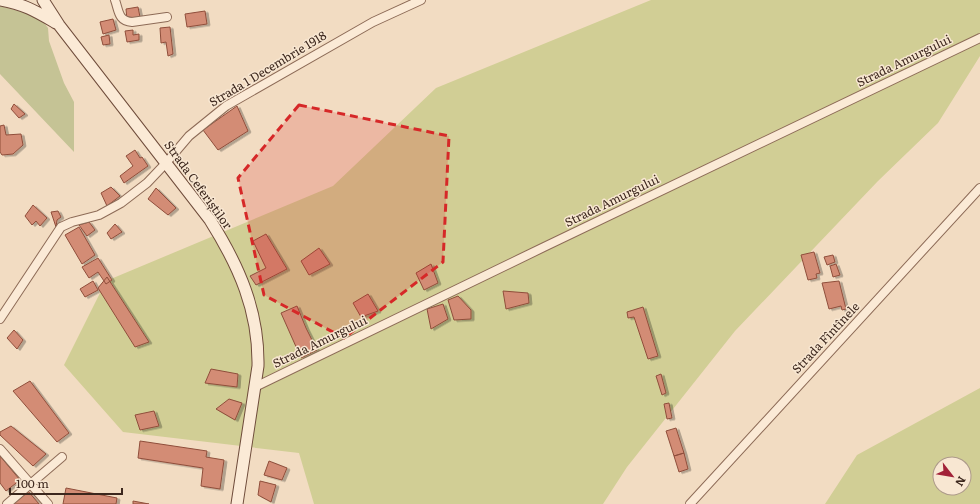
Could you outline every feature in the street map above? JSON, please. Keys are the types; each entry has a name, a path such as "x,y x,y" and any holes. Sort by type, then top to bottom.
{"street":[{"path":"1,0 14,2 31,8 59,25"},
{"path":"31,0 59,25"},
{"path":"43,0 59,25"},
{"path":"49,0 59,25"},
{"path":"115,0 119,14 126,22 167,17"},
{"name":"Strada 1 Decembrie 1918","path":"0,319 61,227 72,222 99,215 112,209 147,183 189,136 226,106 373,22 421,0"},
{"name":"Strada Ceferiștilor","path":"59,25 210,220 236,265 245,287 253,313 258,352 255,386 237,504"},
{"name":"Strada Amurgului","path":"255,386 980,38"},
{"name":"Strada Fîntînele","path":"690,504 980,188"},
{"path":"0,449 48,504"},
{"path":"7,504 62,456"}],"highlighted area":[{"path":"299,105 449,136 443,262 344,338 264,295 238,178"}],"shaded area":[{"path":"651,0 980,0 980,56 938,123 878,181 735,331 627,467 603,504 314,504 299,453 123,432 64,365 106,281 333,186 436,88"},
{"path":"0,6 22,12 42,20 48,28 49,41 64,83 74,102 74,152 0,74"},
{"path":"980,388 980,504 825,504 857,455"}],"building":[{"path":"138,7 140,17 127,20 126,9"},
{"path":"205,11 207,24 187,27 185,14"},
{"path":"113,19 116,30 103,34 100,22"},
{"path":"170,27 173,54 168,56 166,42 161,43 160,28"},
{"path":"133,30 133,35 139,34 139,40 127,42 125,31"},
{"path":"109,35 110,44 103,45 101,37"},
{"path":"14,104 25,114 19,118 11,109"},
{"path":"237,106 248,131 218,150 203,130"},
{"path":"4,125 6,135 21,134 23,145 13,154 2,155 0,152 0,126"},
{"path":"135,150 148,166 124,183 120,176 133,166 126,156"},
{"path":"111,187 120,196 107,206 101,193"},
{"path":"156,188 176,208 168,215 148,199"},
{"path":"33,205 47,218 40,226 36,221 32,225 25,216"},
{"path":"58,211 61,217 57,220 56,227 51,212"},
{"path":"89,222 95,230 87,236 79,225"},
{"path":"115,224 122,232 111,239 107,233"},
{"path":"79,227 95,255 82,264 65,235"},
{"path":"266,234 287,269 256,285 250,276 266,268 253,241"},
{"path":"319,248 330,264 309,275 301,261"},
{"path":"814,252 820,273 816,274 817,278 808,280 801,255"},
{"path":"833,255 835,262 827,265 824,257"},
{"path":"98,258 112,280 106,284 98,272 89,278 82,267"},
{"path":"431,264 438,283 424,290 416,273"},
{"path":"836,264 840,275 833,277 830,266"},
{"path":"107,277 149,342 135,347 98,288"},
{"path":"93,281 98,290 85,297 80,289"},
{"path":"839,281 846,309 842,310 841,306 829,309 822,283"},
{"path":"503,291 528,293 529,303 506,309"},
{"path":"368,294 378,311 361,317 353,303"},
{"path":"458,296 471,310 471,319 454,320 448,300"},
{"path":"443,304 448,319 431,329 427,309"},
{"path":"297,306 317,350 301,358 281,313"},
{"path":"643,307 658,356 648,359 634,317 628,318 627,312"},
{"path":"14,330 23,340 17,349 7,338"},
{"path":"211,369 238,374 237,387 205,383"},
{"path":"661,374 666,393 662,395 656,376"},
{"path":"30,381 69,433 57,442 13,391"},
{"path":"229,399 242,403 235,420 216,409"},
{"path":"669,403 672,418 667,419 664,404"},
{"path":"154,411 159,426 140,430 135,415"},
{"path":"11,426 46,454 33,466 0,435 0,432"},
{"path":"676,428 684,453 674,456 666,431"},
{"path":"140,441 207,451 206,457 224,460 220,489 201,486 203,468 138,458"},
{"path":"684,453 688,469 679,472 674,456"},
{"path":"0,456 20,480 6,491 0,483"},
{"path":"269,461 287,468 282,480 264,475"},
{"path":"260,481 276,485 271,502 258,495"},
{"path":"66,488 117,498 116,504 63,504"},
{"path":"28,491 39,504 13,504"},
{"path":"133,501 149,504 133,504"}]}
